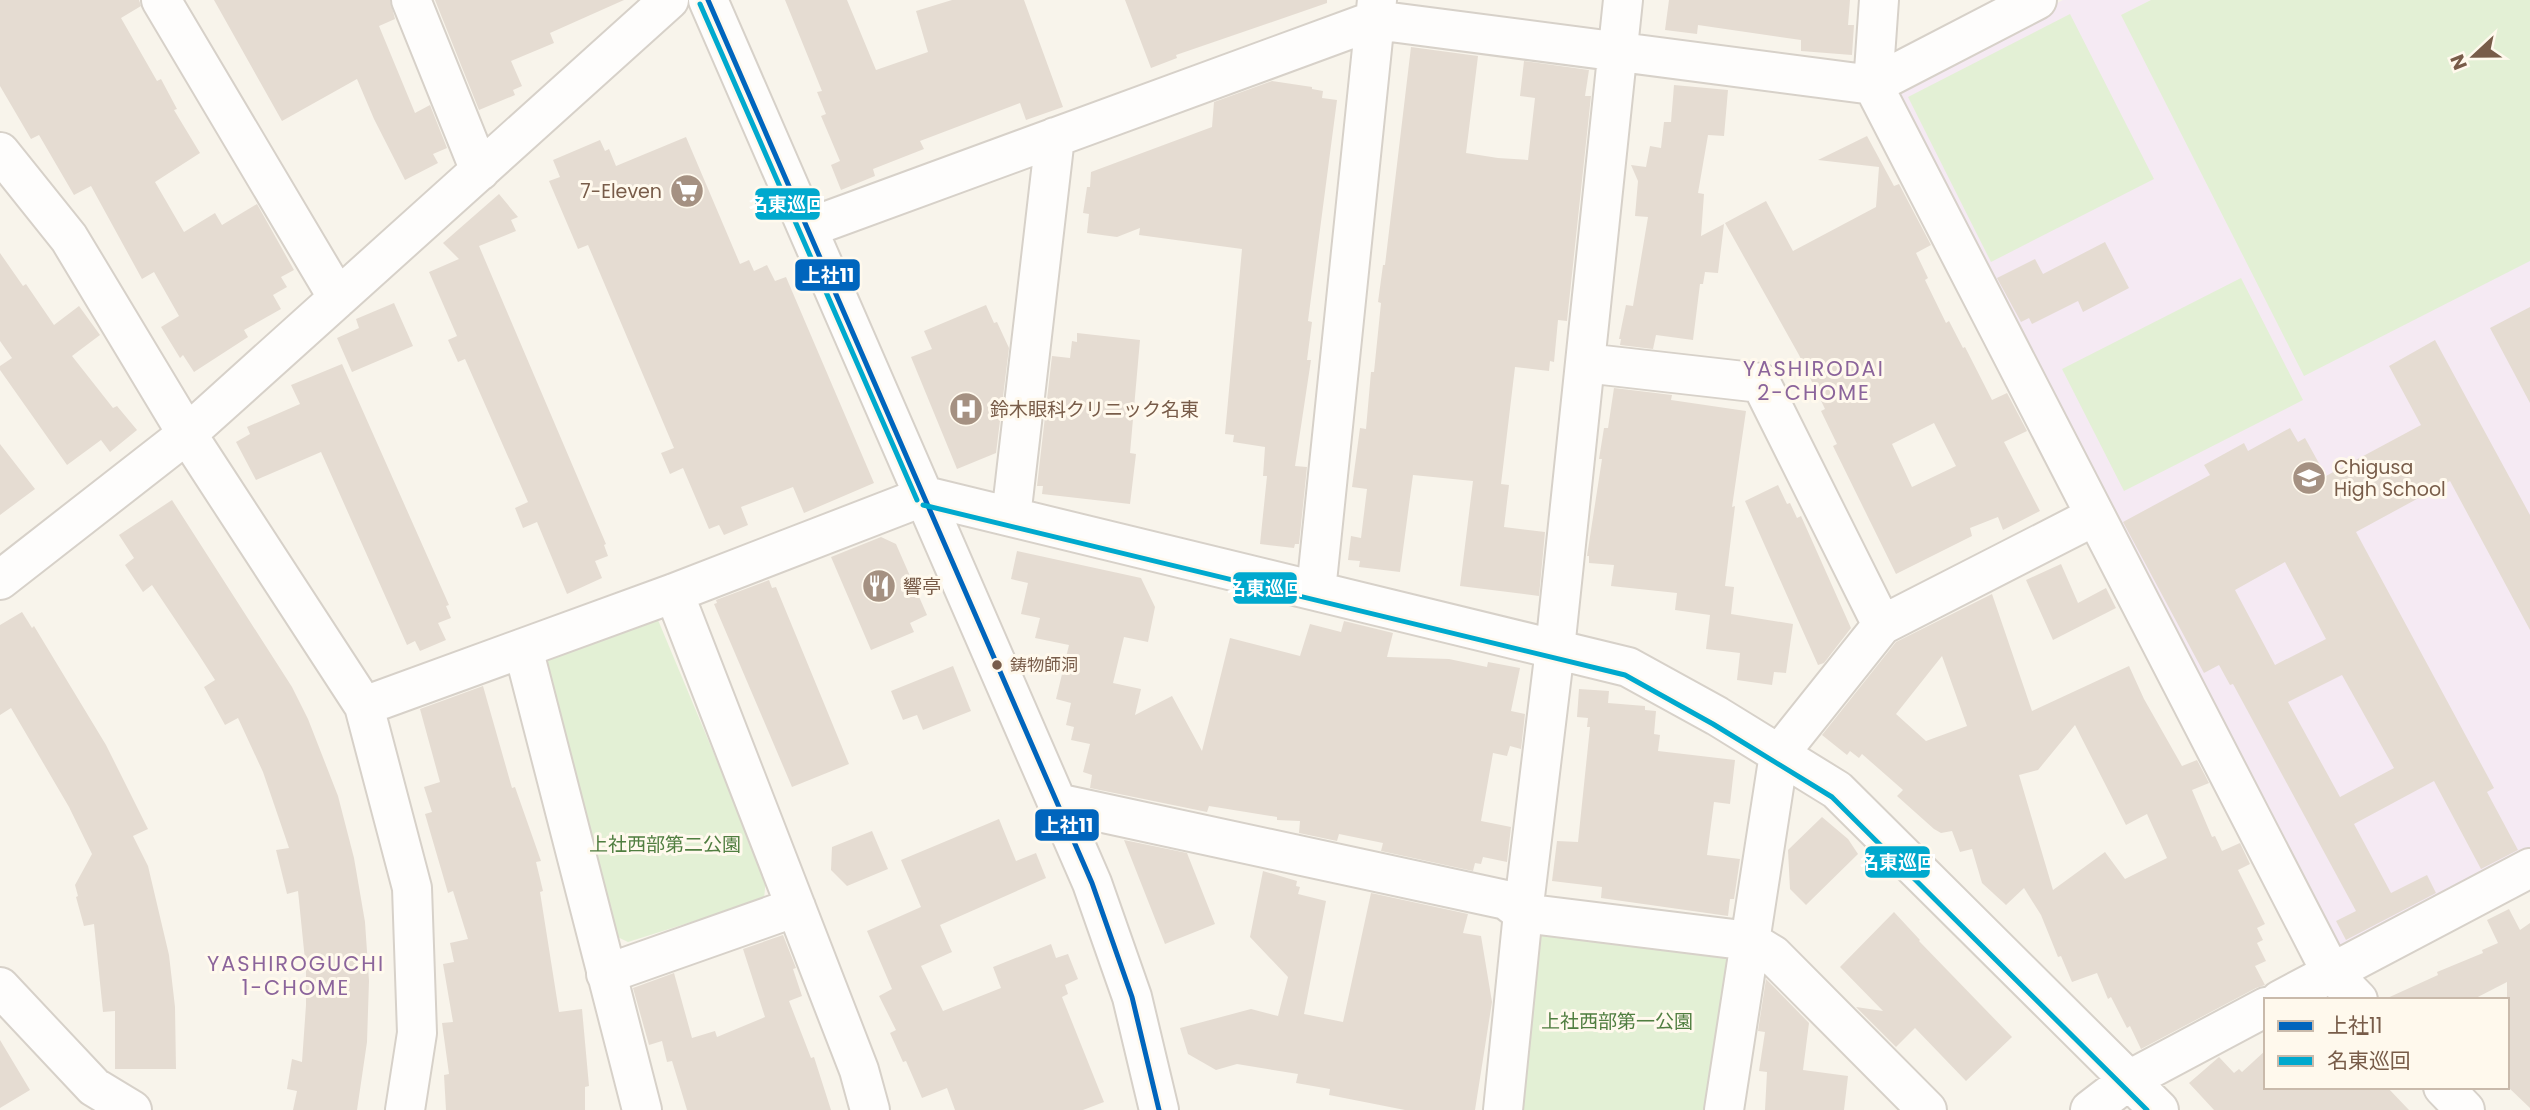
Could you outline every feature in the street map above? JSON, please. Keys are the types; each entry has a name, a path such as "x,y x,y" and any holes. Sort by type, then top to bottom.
{"street":[{"path":"161,0 338,298"},
{"path":"411,0 480,171"},
{"path":"0,580 187,434 669,0"},
{"path":"708,0 1091,883 1132,996 1162,1108"},
{"path":"1503,1110 1523,913 1555,649 1623,0"},
{"path":"1879,0 1873,85 2331,972 2356,998"},
{"path":"807,228 1055,137 1376,10 1618,52 1873,85 2037,0"},
{"path":"1316,591 1376,10"},
{"path":"1011,517 1055,137"},
{"path":"0,152 69,238 187,434 365,706 412,888 417,1033 405,1110"},
{"path":"1585,363 1761,383 1882,625"},
{"path":"365,706 674,593 925,496 1628,667 1717,716 1837,790 2159,1110"},
{"path":"1724,1110 1779,754 1882,625 2095,516"},
{"path":"674,593 859,1070 870,1110"},
{"path":"523,648 642,1110"},
{"path":"1057,803 1506,900 1523,913 1750,941 1773,955 1927,1110"},
{"path":"2284,998 2530,868"},
{"path":"606,974 796,907"},
{"path":"2,993 94,1087 132,1110"},
{"path":"2090,1110 2129,1080 2264,1008"},
{"path":"2445,1089 2465,1110"}],"shaded area":[{"name":"Chigusa High School","path":"2063,0 2530,0 2530,850 2345,946 2333,942 1891,105 1896,86"}],"green space":[{"path":"2151,0 2530,0 2530,261 2304,376 2121,15"},
{"path":"2070,14 2154,179 1991,262 1908,97"},
{"path":"2241,278 2303,400 2124,491 2062,369"},
{"name":"上社西部第二公園","path":"642,615 658,620 766,878 764,899 628,942 607,932 537,653"},
{"name":"上社西部第一公園","path":"1539,921 1725,946 1732,960 1709,1110 1517,1110"}],"building":[{"path":"0,0 139,0 141,6 121,18 157,81 161,79 177,109 174,110 200,153 155,182 184,232 215,213 222,225 257,204 294,270 281,277 287,287 273,295 281,309 244,330 248,337 194,372 183,355 180,358 161,327 179,316 154,272 142,279 91,186 74,195 39,135 31,139 0,86"},
{"path":"214,0 390,0 395,19 379,26 415,113 430,105 447,148 433,154 438,163 405,180 357,79 282,121"},
{"path":"435,0 624,0 550,33 554,43 511,61 522,86 513,90 515,95 479,110"},
{"path":"785,0 847,0 876,70 928,52 916,11 952,0 1024,0 1063,107 1026,120 1020,103 920,141 924,149 873,169 875,176 841,190 831,165 840,161 821,116 826,114 817,92 822,91"},
{"path":"1125,0 1327,0 1327,3 1176,55 1177,58 1151,68"},
{"path":"1669,0 1850,0 1848,25 1854,25 1852,55 1801,51 1801,40 1698,25 1697,34 1665,30"},
{"path":"1411,47 1478,56 1466,153 1498,158 1528,160 1535,98 1520,96 1524,61 1589,70 1585,96 1591,96 1567,321 1558,320 1554,362 1550,361 1549,371 1515,367 1501,484 1509,485 1504,527 1545,532 1539,596 1460,586 1473,481 1413,475 1400,572 1359,567 1360,561 1348,560 1351,536 1361,538 1367,489 1352,487 1360,428 1366,429 1371,372 1374,372 1381,303 1378,302 1385,265"},
{"path":"1272,81 1312,87 1323,91 1322,98 1337,100 1308,321 1312,322 1307,360 1311,360 1295,466 1307,467 1299,544 1295,544 1294,548 1260,544 1267,476 1263,476 1265,447 1233,442 1234,435 1225,434 1242,249 1139,235 1140,228 1117,237 1087,233 1089,214 1083,213 1091,172 1212,127 1214,102"},
{"path":"1674,85 1728,90 1724,136 1708,135 1698,193 1704,194 1701,236 1724,224 1718,273 1705,272 1703,284 1700,284 1693,340 1656,335 1653,349 1620,345 1626,305 1633,306 1648,217 1635,216 1638,181 1631,165 1646,167 1650,146 1661,148 1664,122 1671,122"},
{"path":"1867,136 1894,186 1899,184 1931,245 1916,253 1928,278 1925,280 1946,323 1949,321 1963,348 1965,347 1992,400 2007,393 2027,431 2004,442 2040,511 2003,530 1998,517 1970,528 1972,536 1896,574 1833,446 1837,444 1821,411 1825,409 1799,355 1725,223 1766,201 1793,251 1876,207 1879,167 1818,160","holes":["1934,423 1956,466 1912,487 1892,444"]},
{"path":"686,137 740,264 749,260 754,271 767,265 775,281 786,277 874,483 804,513 793,487 741,507 748,525 724,535 719,525 709,529 683,468 670,474 661,453 674,448 588,245 578,249 549,181 560,177 553,160 600,140 605,151 609,149 616,166"},
{"path":"499,194 518,217 511,220 516,231 479,246 606,544 604,545 608,556 595,561 602,578 567,594 537,522 523,528 515,508 528,502 465,359 458,362 448,340 457,336 429,272 459,259 443,243"},
{"path":"2105,242 2129,288 2083,312 2078,301 2032,324 2029,318 2021,322 1997,278 2035,259 2043,274"},
{"path":"0,253 23,286 26,284 54,325 79,306 100,335 72,356 113,408 117,406 137,430 110,452 101,440 67,465 0,370 0,366 12,358 0,341"},
{"path":"394,303 413,346 352,372 337,338 359,328 356,319"},
{"name":"鈴木眼科クリニック名東","path":"986,305 1009,348 996,453 957,469 911,357 932,349 924,331"},
{"path":"2530,307 2530,403 2490,328"},
{"path":"1077,333 1140,340 1130,453 1136,454 1130,504 1042,494 1043,486 1037,486 1052,356 1070,358 1072,341 1077,342"},
{"path":"2435,340 2530,515 2530,630 2450,481 2356,532 2494,788 2487,792 2518,850 2481,869 2434,781 2354,824 2391,893 2427,875 2436,893 2346,940 2336,921 2356,911 2233,684 2230,685 2219,665 2204,673 2123,522 2210,475 2204,465 2244,443 2248,451 2290,428 2298,442 2305,438 2326,476 2421,425 2389,366","holes":["2285,562 2326,639 2275,665 2235,590","2342,675 2394,768 2340,797 2288,702"]},
{"path":"342,364 449,605 446,606 451,618 438,623 446,640 420,651 415,641 407,645 321,452 256,480 236,442 250,434 247,427 300,404 291,385"},
{"path":"1614,388 1672,395 1671,400 1746,411 1732,507 1735,506 1725,586 1734,587 1731,614 1793,624 1786,673 1774,672 1772,685 1737,680 1740,653 1706,649 1710,615 1675,610 1677,593 1611,586 1614,565 1589,563 1587,556 1602,459 1599,459 1604,428 1608,428"},
{"path":"0,444 35,489 0,515"},
{"path":"1778,485 1797,518 1801,516 1851,628 1824,663 1818,665 1745,501"},
{"path":"172,500 292,687 308,719 338,796 354,858 365,922 369,981 367,1042 357,1110 293,1110 297,1091 287,1089 292,1059 302,1062 306,970 298,891 287,894 276,850 289,848 263,772 238,718 225,725 204,687 215,680 152,585 143,592 125,565 134,558 119,535"},
{"name":"響亭","path":"881,537 896,544 927,615 910,623 914,632 871,650 831,557"},
{"path":"1017,551 1141,578 1155,607 1148,642 1124,637 1113,683 1141,689 1135,715 1172,696 1202,751 1230,638 1300,656 1310,624 1341,632 1344,621 1393,633 1387,657 1449,659 1487,667 1488,662 1520,668 1511,711 1525,714 1521,749 1510,746 1507,756 1493,753 1481,821 1511,827 1507,862 1483,857 1481,864 1475,863 1473,871 1381,851 1383,843 1339,834 1337,841 1299,833 1300,821 1277,820 1277,817 1209,806 1207,812 1090,788 1092,775 1083,772 1090,744 1071,740 1074,727 1066,725 1071,703 1056,699 1069,645 1035,638 1040,618 1021,614 1028,583 1011,579"},
{"path":"2061,564 2078,603 2106,588 2116,608 2053,640 2026,580"},
{"path":"769,580 772,588 776,587 849,764 792,787 714,604 717,603 716,600"},
{"path":"1992,594 2032,711 2129,666 2144,699 2182,766 2197,760 2209,783 2192,790 2212,837 2215,836 2222,851 2240,843 2250,864 2238,870 2265,924 2257,928 2263,940 2257,943 2266,961 2255,966 2265,985 2141,1049 2111,997 2108,999 2097,973 2072,982 2061,956 2058,957 2041,915 2024,888 2006,905 1982,883 1972,849 1960,852 1952,831 1941,833 1934,829 1897,796 1903,790 1862,754 1859,758 1850,751 1847,755 1822,735 1896,642","holes":["1942,656 1967,726 1926,741 1896,714","2075,725 2126,825 2147,814 2167,858 2125,879 2105,852 2053,890 2019,775 2038,770"]},
{"path":"22,612 32,628 34,626 106,745 148,829 133,836 148,866 169,955 175,1007 176,1069 115,1069 115,1011 103,1012 94,924 84,926 76,897 75,885 92,854 69,807 11,708 0,715 0,625"},
{"path":"953,666 971,711 923,730 917,715 903,720 891,691"},
{"path":"483,686 512,788 515,787 541,861 536,862 543,891 540,892 559,1012 582,1009 589,1086 585,1087 585,1110 446,1110 444,1075 449,1074 442,1023 453,1022 443,964 454,962 450,943 468,939 453,891 448,893 425,814 432,812 424,787 440,782 420,709"},
{"path":"1579,689 1609,691 1608,703 1645,706 1645,710 1656,711 1654,734 1660,735 1658,751 1735,760 1730,804 1714,802 1707,855 1740,859 1734,899 1730,899 1728,916 1601,898 1602,887 1552,881 1557,841 1578,842 1590,727 1587,727 1588,718 1577,717"},
{"path":"1822,817 1848,839 1858,854 1806,905 1790,889 1788,850"},
{"path":"999,819 1016,861 1036,853 1046,878 940,925 952,952 921,966 943,1011 1001,988 993,967 1051,944 1056,958 1068,954 1078,979 1065,985 1068,994 1062,997 1104,1102 1083,1110 955,1110 947,1088 922,1098 890,1033 896,1030 879,996 892,989 867,931 921,907 901,860"},
{"path":"872,831 888,869 847,886 831,870 832,847"},
{"path":"1124,840 1187,853 1215,924 1165,944"},
{"path":"1263,871 1297,881 1296,886 1300,887 1298,894 1326,901 1304,1014 1343,1022 1371,893 1468,914 1463,933 1481,936 1492,1002 1475,1110 1405,1110 1329,1095 1330,1089 1296,1083 1298,1074 1237,1064 1216,1070 1188,1054 1180,1028 1251,1009 1278,1016 1288,977 1250,937"},
{"path":"2509,909 2520,930 2530,923 2530,1108 2509,1088 2507,982 2476,998 2387,998 2438,975 2437,972 2483,953 2482,950 2498,943 2487,920"},
{"path":"1894,912 2012,1037 1966,1081 1915,1028 1896,1047 1856,1007 1883,1011 1840,967"},
{"path":"783,935 796,968 793,969 802,996 789,1001 811,1058 814,1057 831,1110 687,1110 672,1061 667,1062 662,1041 649,1045 633,988 674,973 692,1038 715,1031 717,1037 765,1017 743,949"},
{"path":"1766,979 1809,1023 1803,1070 1848,1076 1844,1110 1765,1110 1767,1072 1759,1071 1765,1032 1758,1031"},
{"path":"0,1040 30,1090 0,1108"},
{"path":"2264,1052 2264,1089 2389,1089 2409,1110 2214,1110 2189,1083 2219,1057 2234,1073 2239,1069 2242,1072"}],"transit line":[{"name":"上社11","path":"708,0 1092,883 1132,997 1159,1110"},
{"name":"名東巡回","path":"700,4 917,500"},
{"name":"名東巡回","path":"923,505 1625,675 1713,724 1832,797 2147,1110"}],"place":[{"name":"7-Eleven","path":"687,191"},
{"name":"鈴木眼科クリニック名東","path":"966,409"},
{"name":"Chigusa High School","path":"2309,478"},
{"name":"響亭","path":"879,586"},
{"name":"鋳物師洞","path":"997,665"}],"district":[{"name":"YASHIRODAI 2-CHOME","path":"1814,380"},
{"name":"YASHIROGUCHI 1-CHOME","path":"296,975"}]}
